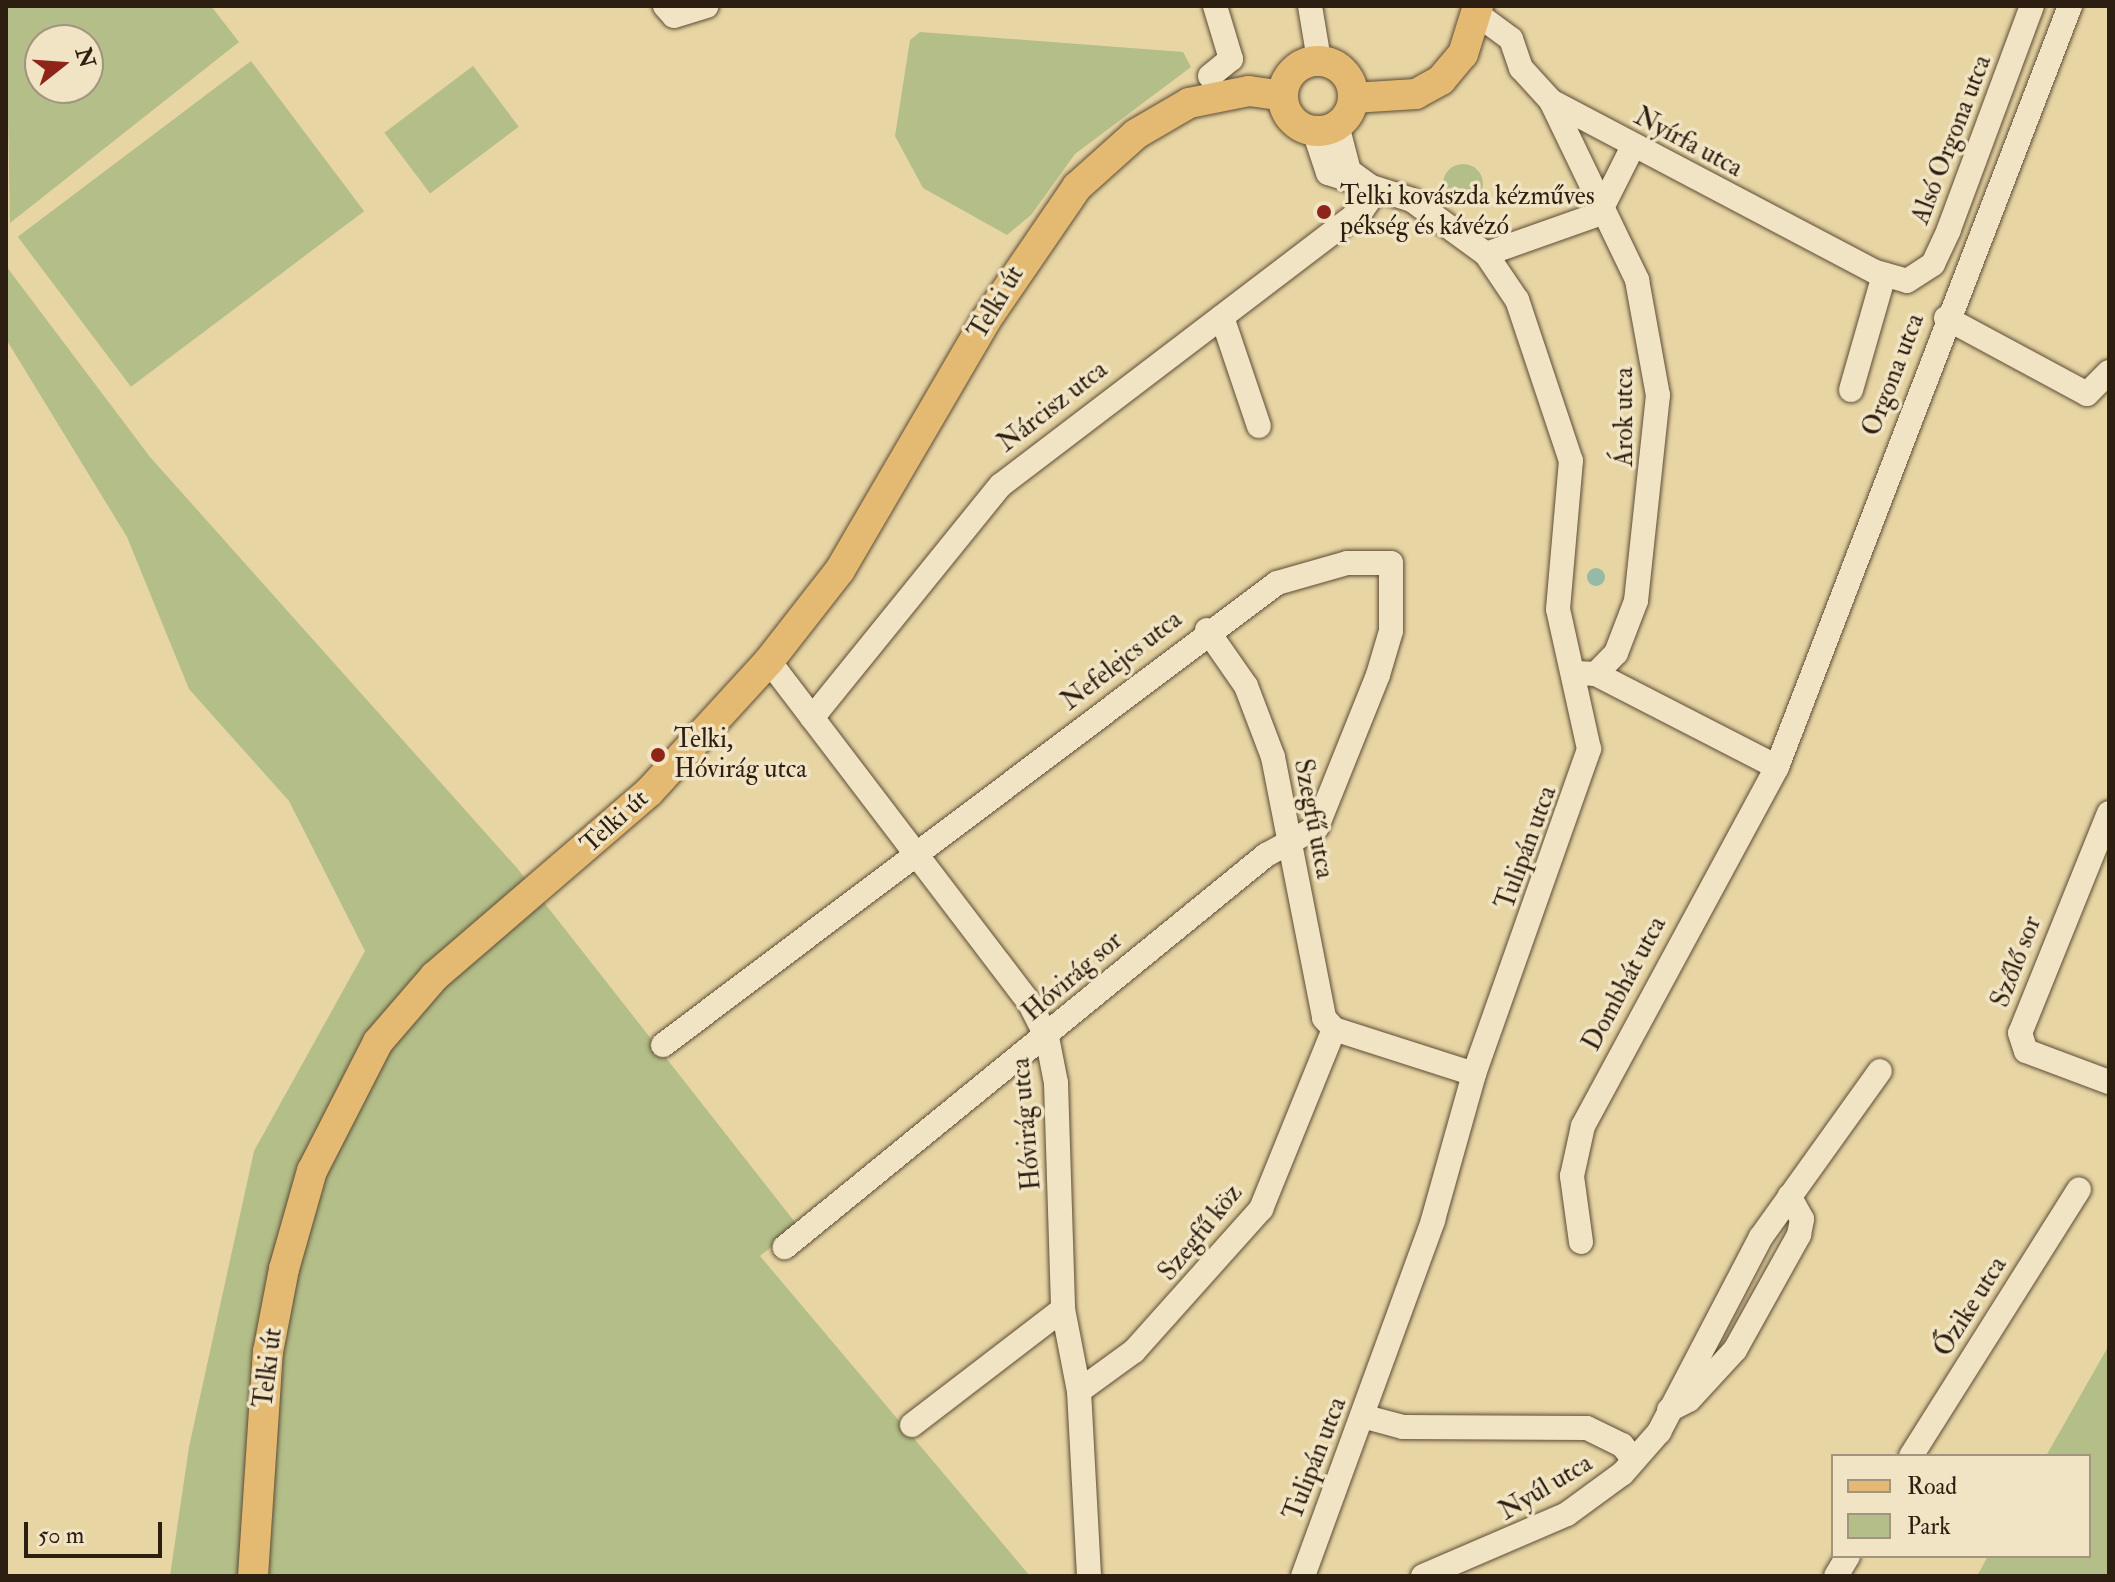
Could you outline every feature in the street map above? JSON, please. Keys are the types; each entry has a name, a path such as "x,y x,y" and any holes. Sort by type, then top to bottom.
{"main road":[{"path":"1353,98 1344,71 1319,60 1293,70 1283,96 1296,123 1326,128 1353,98 1416,94 1441,80 1463,54 1478,10"},
{"name":"Telki út","path":"253,1576 268,1352 284,1269 312,1171 346,1093 435,976 649,792 769,661 840,570 986,320 1077,187 1136,134 1189,103 1249,91 1283,96"}],"street":[{"path":"665,6 674,16 706,6"},
{"path":"1210,76 1231,59 1215,6"},
{"path":"1310,6 1319,60"},
{"name":"Alsó Orgona utca","path":"1896,278 1933,264 2032,6"},
{"name":"Orgona utca","path":"1777,767 1946,318 2070,6"},
{"name":"Nyírfa utca","path":"1478,10 1511,39 1521,68 1551,101 1633,146 1896,278"},
{"name":"Árok utca","path":"1551,101 1606,207 1637,280 1658,395 1636,601 1616,653 1586,674"},
{"name":"Tulipán utca","path":"1303,1576 1433,1220 1474,1074 1589,749 1586,674 1558,609 1571,461 1517,300 1486,254 1412,200 1328,173 1326,128"},
{"path":"1486,254 1606,207 1633,146"},
{"name":"Nárcisz utca","path":"812,718 1001,485 1362,210 1376,190"},
{"path":"1851,390 1896,278"},
{"path":"1222,317 1259,426"},
{"path":"1946,318 2087,394 2109,372"},
{"name":"Nefelejcs utca","path":"663,1045 916,857 1207,630 1277,583 1347,563 1391,563 1391,631 1378,675 1317,827 1290,847"},
{"name":"Szegfű utca","path":"1207,630 1246,686 1273,757 1324,1018 1334,1029"},
{"name":"Hóvirág utca","path":"769,661 1030,1004 1047,1037 1059,1128 1063,1309 1079,1391 1089,1576"},
{"path":"1586,674 1777,767"},
{"name":"Dombhát utca","path":"1581,1242 1572,1176 1583,1126 1777,767"},
{"name":"Szőlő sor","path":"2109,813 2020,1033 2026,1051 2109,1082"},
{"name":"Hóvirág sor","path":"785,1247 1047,1037 1266,855 1290,847"},
{"path":"1334,1029 1474,1074"},
{"name":"Szegfű köz","path":"1079,1391 1134,1351 1261,1209 1334,1029"},
{"name":"Nyúl utca","path":"1423,1576 1567,1514 1634,1460 1669,1410 1789,1196 1880,1071"},
{"name":"Őzike utca","path":"1912,1454 2079,1189"},
{"name":"Nyúl utca","path":"1669,1410 1689,1400 1742,1337 1799,1235 1802,1219 1789,1196"},
{"path":"912,1425 1063,1309"},
{"path":"1362,1416 1403,1427 1587,1428 1634,1460"},
{"path":"1836,1576 1847,1558"}],"green space":[{"path":"6,6 211,6 239,42 10,223"},
{"path":"920,32 1183,52 1191,67 1075,154 1031,215 1007,235 923,188 895,136 910,40"},
{"path":"251,61 364,211 131,387 18,237"},
{"path":"473,66 519,127 430,193 384,133"},
{"path":"1463,164 1477,170 1483,184 1477,198 1463,204 1449,198 1443,184 1449,170"},
{"path":"6,266 150,457 517,868 798,1226 760,1256 1030,1576 170,1576 189,1447 254,1151 365,951 289,801 189,689 127,537 6,339"},
{"path":"2109,1345 2109,1576 1977,1576 1987,1558 2091,1558 2091,1454 2047,1454"}],"shaded area":[{"path":"1596,568 1605,577 1596,586 1587,577"}],"place":[{"name":"Telki kovászda kézműves pékség és kávézó","path":"1324,212"},
{"name":"Telki, Hóvirág utca","path":"658,755"}]}
